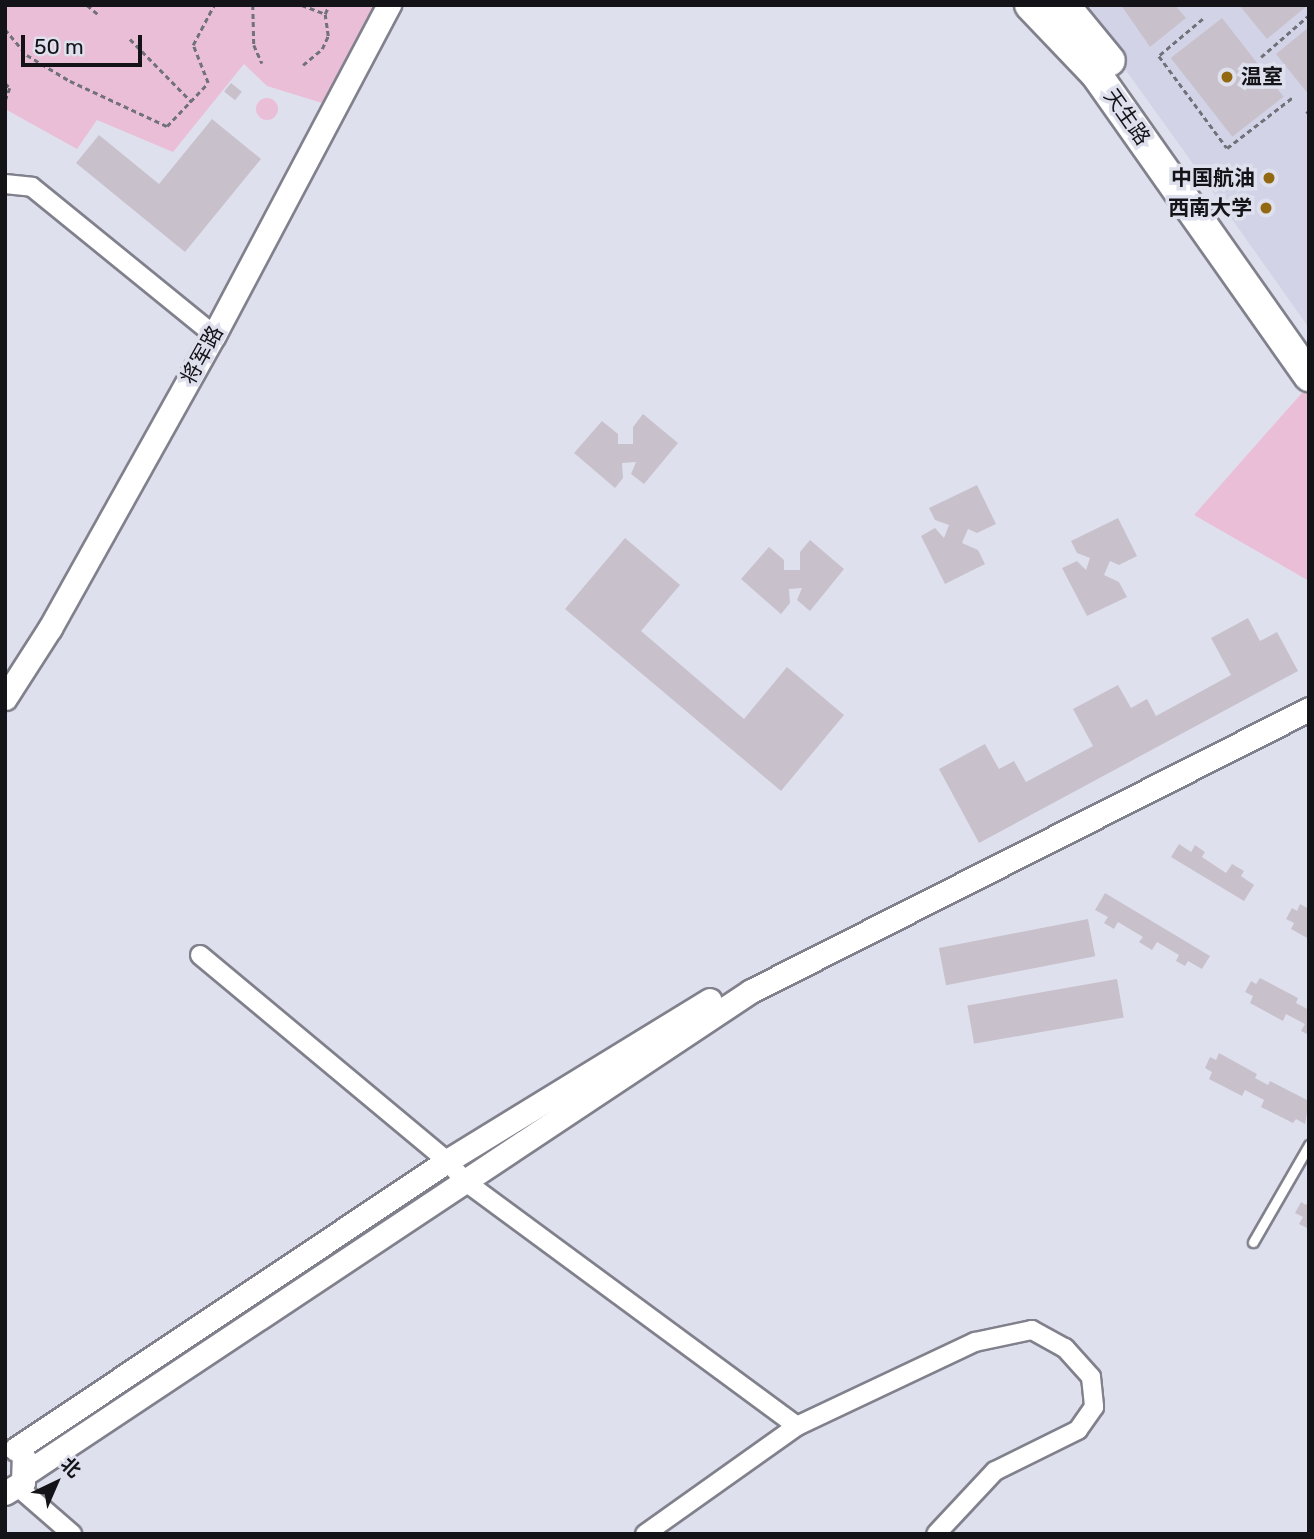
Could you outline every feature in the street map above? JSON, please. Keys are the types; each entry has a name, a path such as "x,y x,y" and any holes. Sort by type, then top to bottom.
{"highway":[{"name":"天生路","path":"1030,5 1096,74 1309,376"},
{"name":"天生路","path":"1064,5 1112,64 1309,345"}],"street":[{"name":"将军路","path":"5,698 50,628 214,335 389,5"},
{"path":"5,184 32,187 214,335"},
{"path":"16,1484 751,991 1309,709"},
{"path":"16,1484 25,1460 11,1447 447,1161 740,982 926,902"},
{"path":"200,955 447,1161 466,1182 797,1426"},
{"path":"645,1534 797,1426 975,1342 1032,1330 1065,1348 1091,1377 1094,1407 1078,1430 995,1471 936,1534"},
{"path":"16,1484 72,1534"}],"lane":[{"path":"1253,1242 1307,1151"}],"path":[{"path":"87,5 100,16"},
{"path":"5,29 8,38 70,81 167,125 208,83 193,45 214,5"},
{"path":"253,5 254,45 262,63"},
{"path":"302,5 325,14"},
{"path":"303,65 322,48 328,36 325,14 329,5"},
{"path":"1261,57 1309,15"},
{"path":"1203,19 1159,56 1227,148 1293,97"},
{"path":"5,42 8,38"},
{"path":"130,39 192,102"},
{"path":"5,83 10,88 5,102"},
{"path":"5,121 6,129"}],"shaded area":[{"path":"5,5 389,5 335,107 267,86 244,64 173,152 97,120 77,149 5,109"},
{"name":"西南大学","path":"1079,5 1309,5 1309,328 1181,147"},
{"path":"267,98 275,101 278,109 275,117 267,120 259,117 256,109 259,101"},
{"path":"1309,385 1309,581 1194,515"}],"building":[{"path":"1121,5 1175,5 1186,18 1150,47"},
{"name":"温室","path":"1239,5 1308,5 1267,39"},
{"name":"温室","path":"1222,18 1284,97 1232,137 1171,58"},
{"name":"温室","path":"1309,27 1309,95 1276,54"},
{"path":"231,83 242,92 235,100 224,92"},
{"path":"212,119 261,159 185,252 76,163 99,135 159,184"},
{"path":"643,414 678,443 644,484 631,474 636,462 622,463 623,478 615,488 574,453 602,421 618,434 618,444 633,444 633,427"},
{"path":"977,485 996,524 977,533 968,529 962,543 978,550 985,564 945,584 921,536 935,528 944,538 949,525 935,520 929,508"},
{"path":"1118,518 1137,556 1119,565 1110,561 1104,575 1119,582 1127,597 1087,616 1062,568 1077,561 1086,570 1090,558 1077,553 1071,541"},
{"path":"625,538 680,585 641,631 744,719 787,667 844,715 781,791 565,609"},
{"path":"810,540 844,569 810,611 797,600 802,588 789,589 790,603 781,614 741,579 769,547 784,560 784,570 800,570 800,552"},
{"path":"1248,618 1260,641 1277,632 1298,671 979,843 939,769 985,744 999,769 1014,761 1026,782 1093,746 1073,709 1118,685 1131,708 1147,699 1156,716 1231,675 1211,638"},
{"path":"1179,844 1191,852 1195,845 1205,852 1202,857 1226,873 1232,864 1244,871 1241,876 1254,885 1244,901 1171,857"},
{"path":"1105,893 1210,956 1202,969 1188,961 1185,966 1176,961 1179,955 1157,942 1152,950 1139,942 1143,937 1118,922 1114,929 1104,923 1108,917 1095,910"},
{"path":"1300,904 1309,909 1309,939 1291,929 1294,923 1286,919 1292,908 1297,911"},
{"path":"1088,919 1095,956 946,985 939,948"},
{"path":"1260,978 1298,998 1296,1003 1309,1010 1309,1035 1301,1031 1305,1024 1286,1014 1283,1021 1250,1003 1253,996 1245,992 1251,981 1256,984"},
{"path":"1117,979 1124,1017 974,1044 967,1005"},
{"path":"1219,1053 1257,1074 1255,1078 1268,1085 1270,1081 1309,1101 1305,1124 1296,1119 1293,1123 1261,1107 1264,1100 1245,1090 1242,1096 1209,1079 1212,1072 1205,1068 1210,1057 1216,1060"},
{"path":"1309,1200 1309,1229 1299,1224 1303,1217 1295,1213 1301,1202 1306,1205"}],"place":[{"name":"温室","path":"1227,77"},
{"name":"中国航油","path":"1269,178"},
{"name":"西南大学","path":"1266,208"}]}
